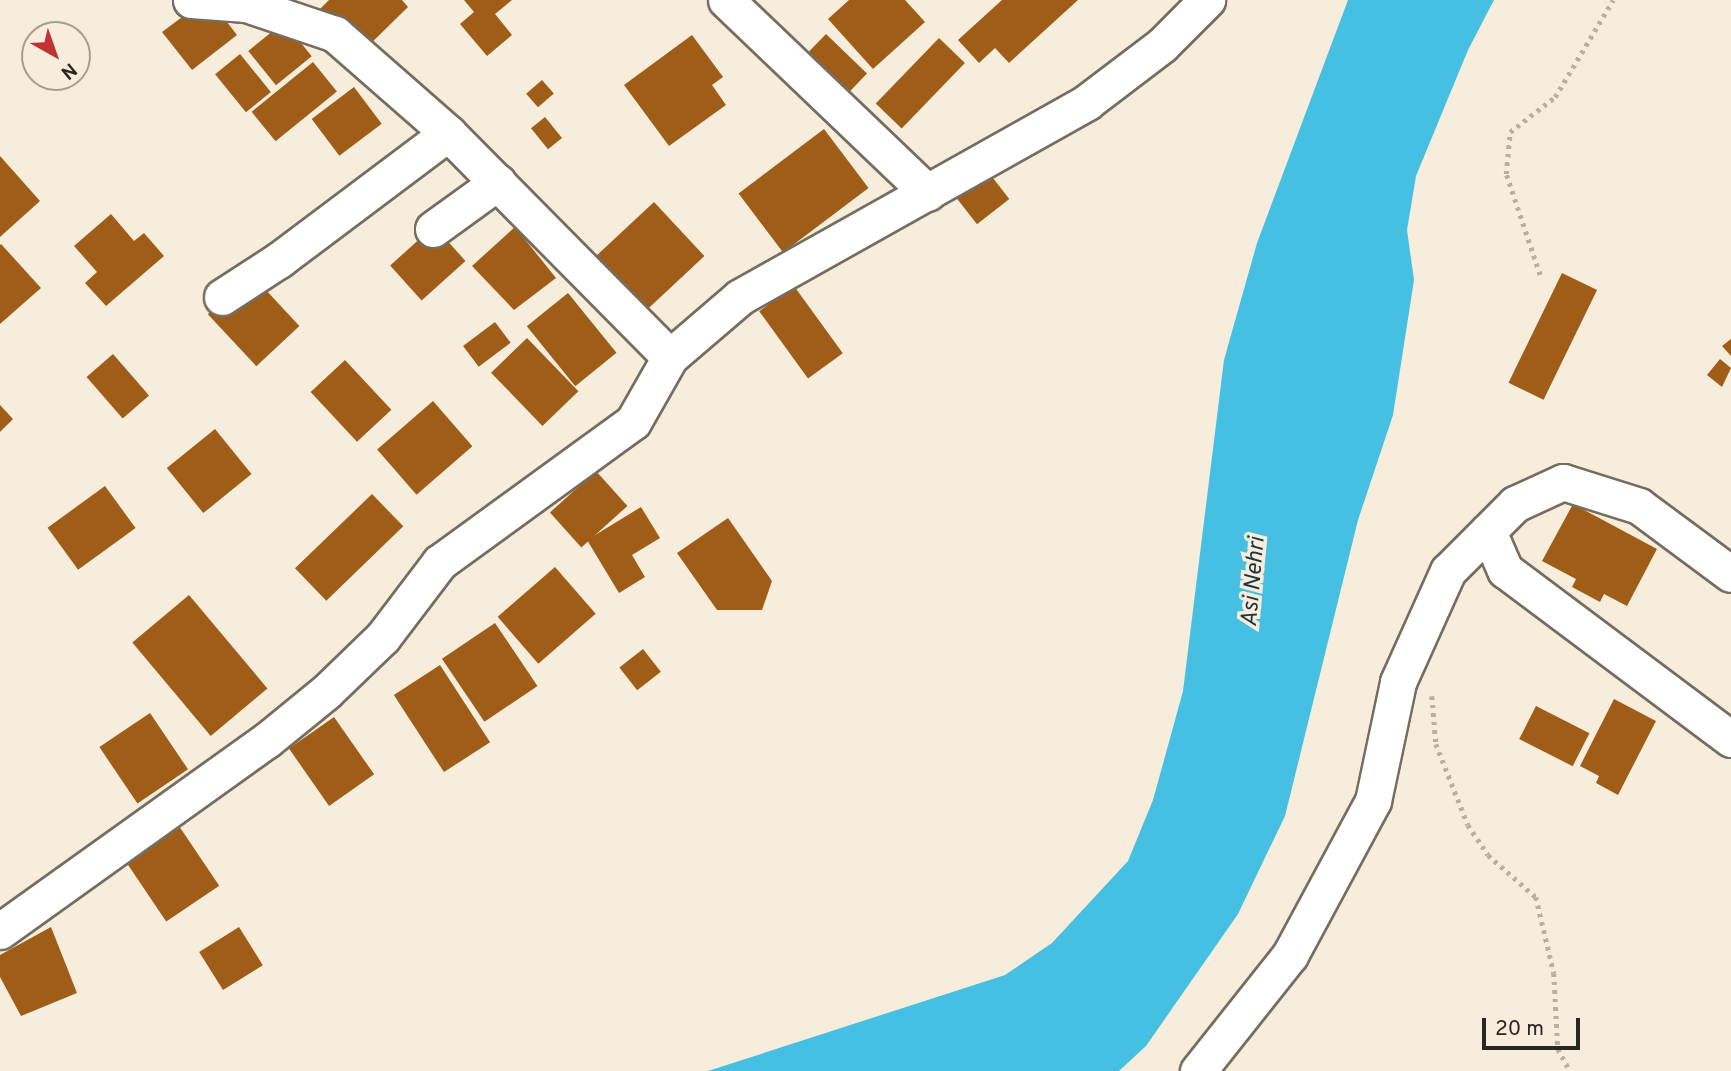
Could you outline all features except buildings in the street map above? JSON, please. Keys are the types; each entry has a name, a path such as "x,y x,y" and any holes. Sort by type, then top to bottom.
{"street":[{"path":"191,0 246,4 335,34 448,133 670,356"},
{"path":"726,0 928,193"},
{"path":"0,932 267,740 327,691 383,637 440,562 633,422 670,356 740,297 1087,102 1162,45 1207,0"},
{"path":"222,297 279,260 448,133"},
{"path":"433,229 498,182"},
{"path":"1198,1071 1290,955 1373,801 1398,682 1448,571 1515,504 1563,481 1639,506 1731,574"},
{"path":"1488,531 1505,570 1731,738"}],"path":[{"path":"1540,275 1506,174 1510,132 1555,97 1613,0"},
{"path":"1431,687 1436,744 1468,825 1488,855 1536,897 1554,973 1558,1049 1570,1071"}],"water":[{"name":"Asi Nehri","path":"1348,0 1494,0 1468,50 1416,176 1407,230 1414,280 1393,415 1358,520 1285,816 1238,914 1146,1046 1119,1071 708,1071 1005,975 1052,943 1128,861 1153,800 1183,691 1224,360 1257,243"}]}
